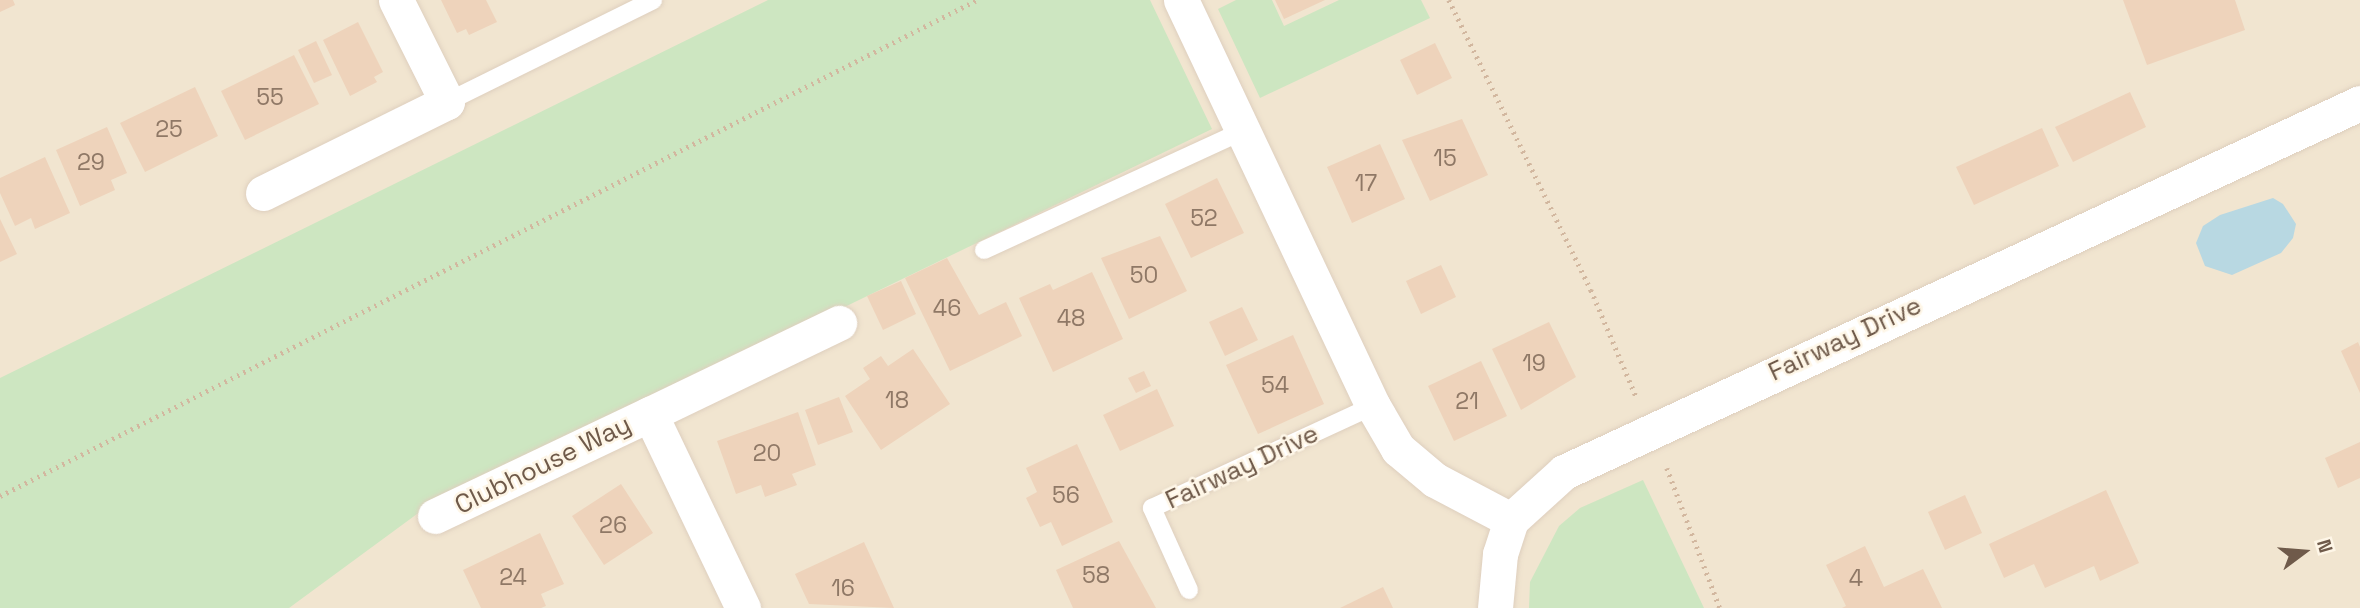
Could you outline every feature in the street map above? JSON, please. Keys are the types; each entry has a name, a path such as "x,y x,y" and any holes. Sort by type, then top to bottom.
{"street":[{"path":"263,193 447,102 396,0"},
{"path":"1181,0 1373,406 1398,449 1426,472 1511,520 1500,554 1495,608"},
{"name":"Fairway Drive","path":"1511,520 1564,472 1651,428 2360,103"},
{"name":"Clubhouse Way","path":"435,516 839,323"},
{"name":"Clubhouse Way","path":"650,414 743,608"}],"lane":[{"path":"447,102 653,0"},
{"path":"984,250 1243,131"},
{"name":"Fairway Drive","path":"1189,590 1152,508 1373,406"}],"path":[{"path":"0,496 977,0"},
{"path":"1449,0 1591,290 1651,428 1720,608"}],"shaded area":[{"path":"0,0 2360,0 2360,608 0,608"}],"green space":[{"path":"768,0 1150,0 1212,129 417,514 289,608 0,608 0,378"},
{"path":"1236,0 1272,0 1284,26 1339,0 1421,0 1430,18 1260,98 1218,9"},
{"path":"1643,480 1704,608 1529,608 1530,582 1559,526 1580,508"}],"water":[{"path":"2273,198 2283,204 2296,224 2293,238 2281,253 2232,275 2205,266 2196,243 2203,226 2220,215"}],"building":[{"path":"0,0 13,0 15,5 0,12"},
{"path":"441,0 486,0 497,22 469,35 466,29 457,33"},
{"path":"1275,0 1325,0 1284,19"},
{"path":"2123,0 2235,0 2245,30 2147,65"},
{"path":"358,22 383,72 374,77 377,82 350,96 323,40"},
{"path":"316,41 332,75 314,83 298,50"},
{"path":"1435,43 1452,78 1417,95 1400,60"},
{"path":"294,55 319,104 245,140 221,91"},
{"path":"195,87 218,136 145,172 120,123"},
{"path":"2130,92 2146,127 2073,162 2055,127"},
{"path":"1462,119 1488,175 1430,201 1402,140"},
{"path":"107,127 127,173 111,180 115,190 80,206 56,150"},
{"path":"2042,128 2059,166 1974,205 1956,167"},
{"path":"1380,144 1405,199 1352,223 1327,167"},
{"path":"45,157 70,213 35,229 31,218 15,226 0,193 0,178"},
{"path":"1217,178 1244,233 1191,258 1165,204"},
{"path":"0,219 17,254 0,262"},
{"path":"1160,236 1187,291 1129,319 1101,258"},
{"path":"947,258 979,315 1006,302 1022,336 950,371 905,278"},
{"path":"1441,265 1456,297 1421,314 1406,281"},
{"path":"1092,272 1123,339 1053,372 1019,298 1050,284 1053,290"},
{"path":"901,281 916,314 883,330 867,296"},
{"path":"1242,307 1258,340 1225,356 1209,322"},
{"path":"1549,322 1576,377 1521,410 1492,349"},
{"path":"1293,335 1324,404 1258,434 1226,365"},
{"path":"2358,342 2360,347 2360,393 2341,351"},
{"path":"913,349 950,404 881,450 845,396 870,379 863,368 881,356 888,366"},
{"path":"1481,361 1507,416 1454,441 1428,386"},
{"path":"1144,371 1151,386 1136,393 1128,378"},
{"path":"1157,389 1174,426 1120,451 1103,415"},
{"path":"839,397 853,432 818,445 805,410"},
{"path":"798,412 816,465 792,474 797,485 765,497 761,485 736,494 717,441"},
{"path":"2360,442 2360,478 2338,488 2325,458"},
{"path":"1077,444 1113,522 1062,546 1051,522 1040,527 1026,498 1037,492 1026,468"},
{"path":"621,484 653,533 604,565 572,516"},
{"path":"2106,490 2139,563 2100,581 2094,566 2045,588 2034,564 2004,578 1989,544"},
{"path":"1965,495 1982,533 1945,550 1928,512"},
{"path":"540,533 564,584 541,594 546,606 541,608 481,608 463,570"},
{"path":"1119,541 1156,608 1073,608 1056,570"},
{"path":"864,542 894,608 809,604 795,574"},
{"path":"1865,546 1884,587 1923,569 1942,608 1842,608 1846,606 1826,565"},
{"path":"1383,587 1393,608 1340,608"}]}
